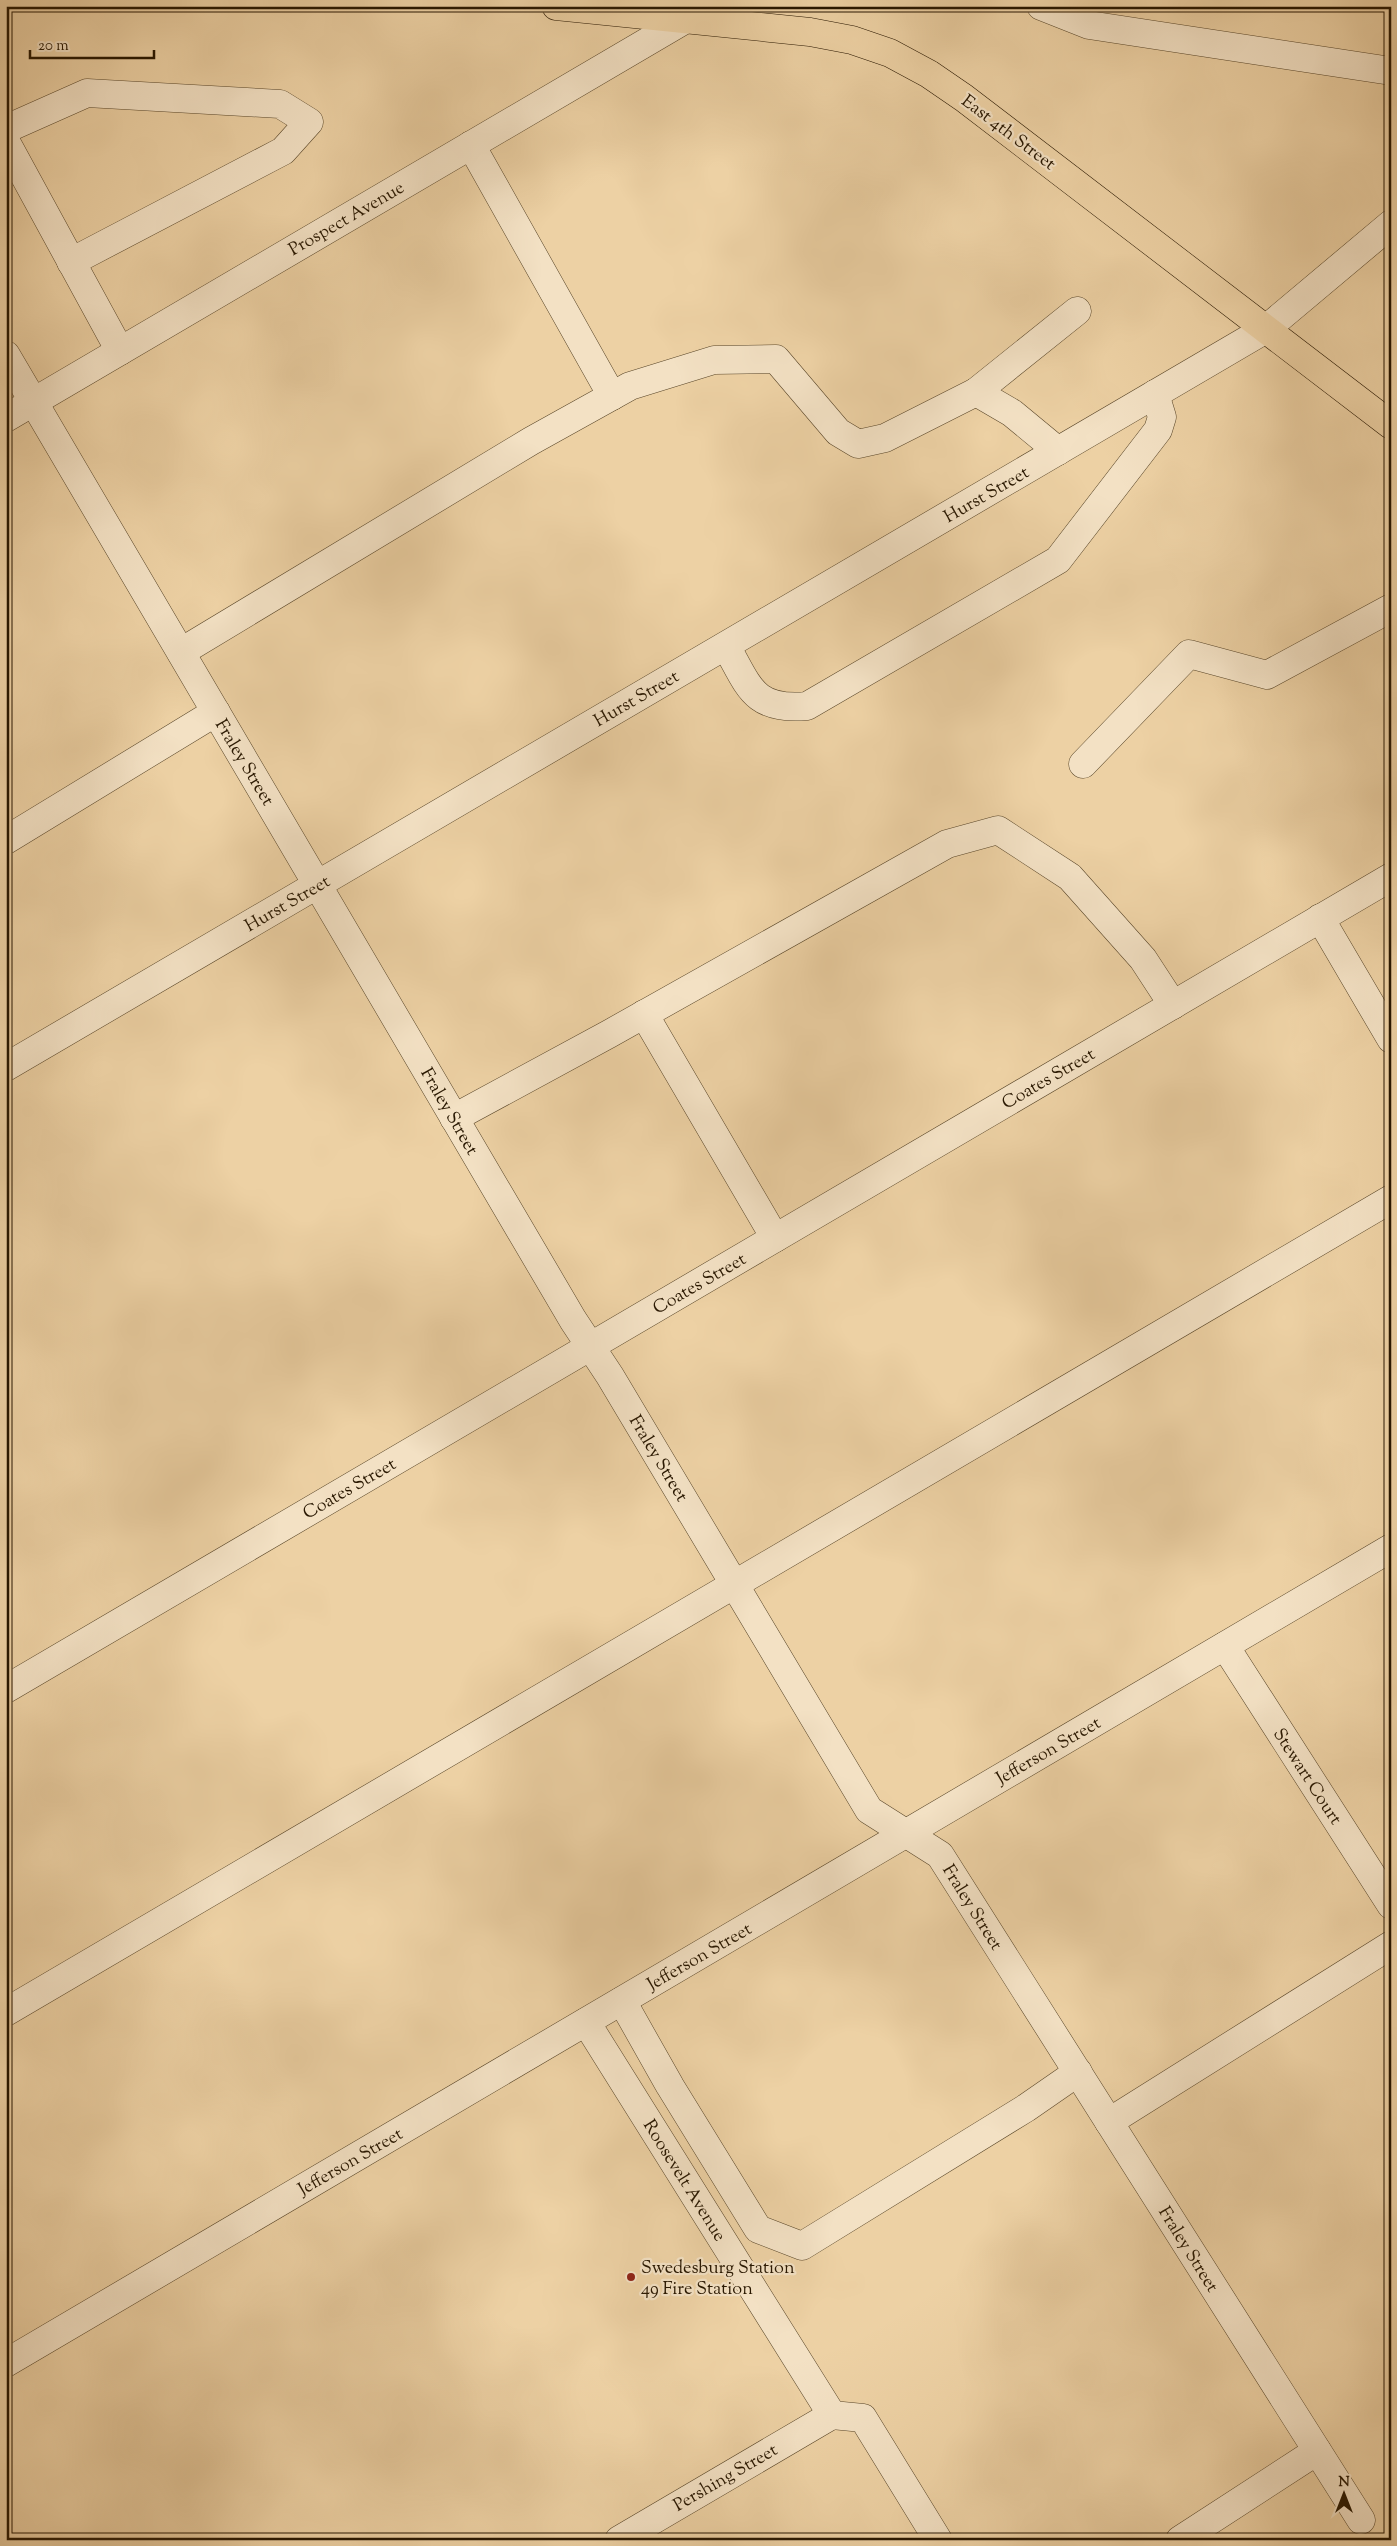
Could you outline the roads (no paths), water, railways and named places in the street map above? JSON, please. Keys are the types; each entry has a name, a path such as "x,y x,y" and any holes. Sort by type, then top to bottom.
{"main road":[{"name":"East 4th Street","path":"556,6 810,32 852,40 890,52 929,74 964,98 1391,425"}],"street":[{"path":"1041,6 1089,25 1391,71"},
{"name":"Prospect Avenue","path":"6,418 686,19"},
{"path":"6,130 87,93 280,104 309,122 284,151 71,262"},
{"path":"6,142 120,351"},
{"path":"471,145 612,396"},
{"name":"Hurst Street","path":"6,1066 1266,329 1391,224"},
{"path":"181,652 531,441 630,386 714,360 776,359 838,432 858,444 885,438 976,392 1077,311"},
{"name":"Fraley Street","path":"6,356 454,1118 869,1810 940,1855 1361,2520"},
{"path":"976,392 1012,413 1058,451"},
{"path":"726,646 750,689 767,704 792,708 807,706 1058,560 1158,430 1162,417 1156,394"},
{"path":"1083,764 1189,654 1267,675 1391,608"},
{"path":"6,840 216,712"},
{"path":"454,1118 947,844 998,830 1070,877 1143,959 1173,1004"},
{"name":"Coates Street","path":"6,1689 1391,877"},
{"path":"1320,918 1391,1039"},
{"path":"644,1014 775,1238"},
{"path":"6,2012 1391,1199"},
{"name":"Jefferson Street","path":"6,2363 1391,1548"},
{"name":"Stewart Court","path":"1226,1646 1391,1905"},
{"path":"1109,2122 1391,1945"},
{"path":"622,2001 670,2086 758,2229 802,2246 1026,2108 1078,2072"},
{"name":"Roosevelt Avenue","path":"586,2022 832,2415"},
{"path":"832,2415 863,2418 938,2540"},
{"name":"Pershing Street","path":"618,2540 832,2415"},
{"path":"1180,2540 1317,2451"}],"place":[{"name":"Swedesburg Station 49 Fire Station","path":"631,2277"}]}
